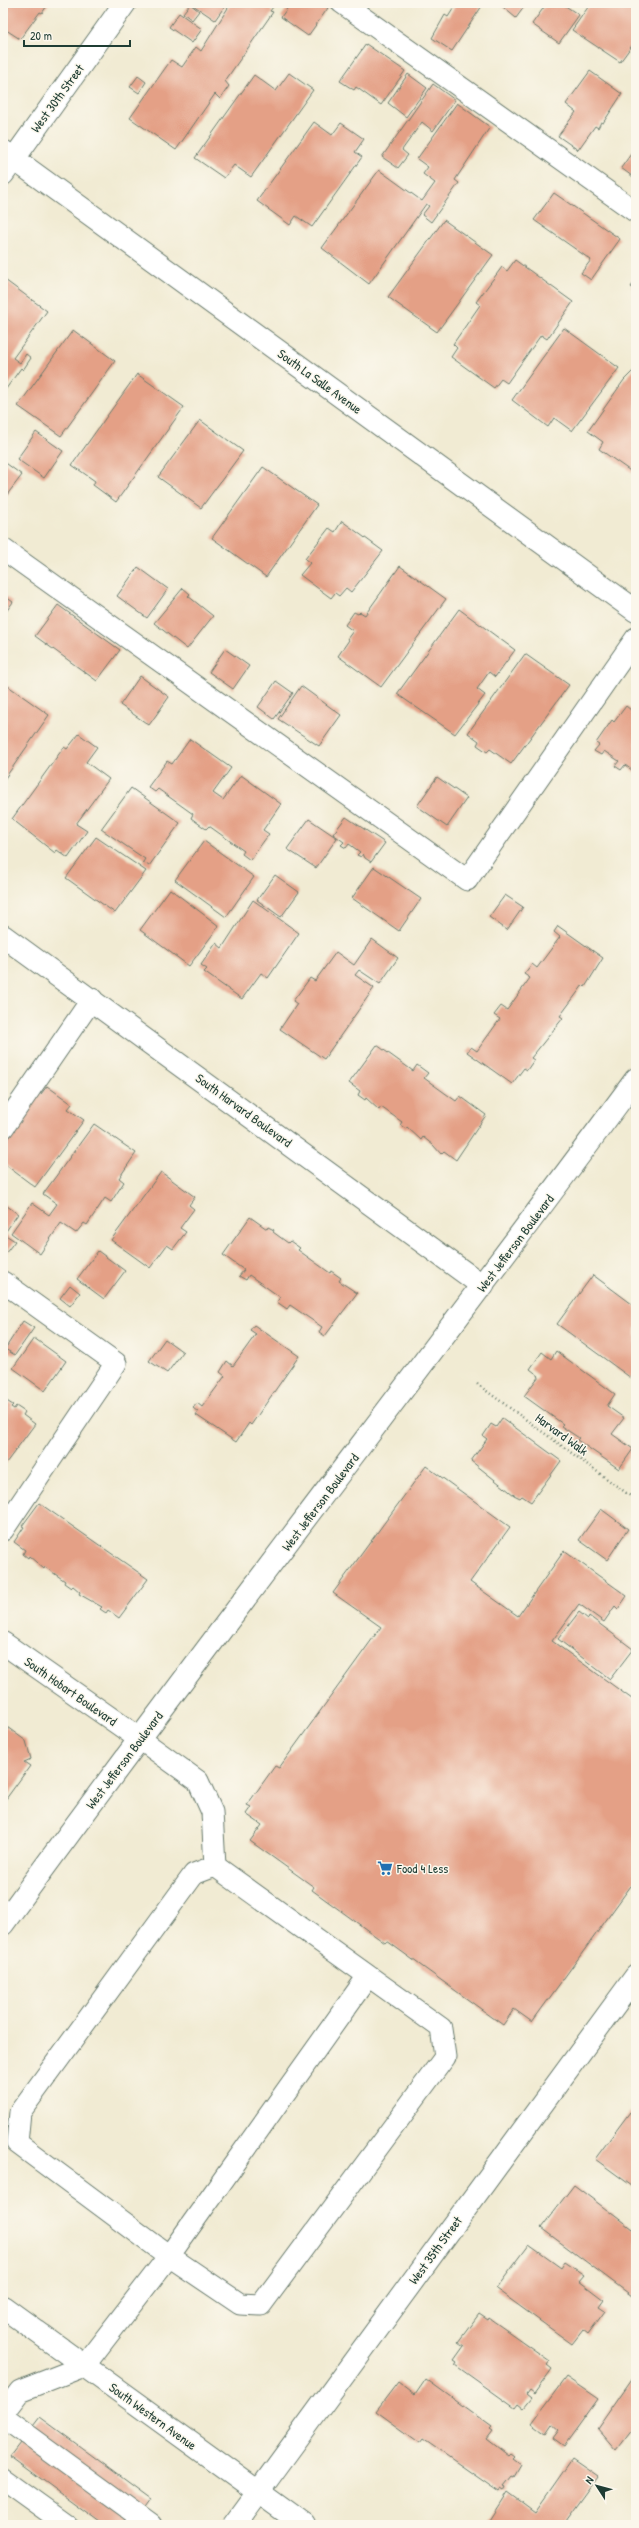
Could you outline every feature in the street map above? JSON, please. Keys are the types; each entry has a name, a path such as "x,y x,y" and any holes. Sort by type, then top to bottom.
{"street":[{"name":"West 30th Street","path":"7,161 126,3"},
{"name":"South La Salle Avenue","path":"7,161 636,611"},
{"name":"South Harvard Boulevard","path":"3,936 92,999 483,1286"},
{"name":"West Jefferson Boulevard","path":"3,1924 140,1739 483,1286 636,1079"},
{"name":"South Hobart Boulevard","path":"3,1643 140,1739"},
{"name":"West 35th Street","path":"234,2525 636,1976"},
{"name":"South Western Avenue","path":"5,2312 84,2366 304,2525"}],"lane":[{"path":"342,3 636,212"},
{"path":"3,549 467,880 636,638"},
{"path":"3,1128 92,999"},
{"path":"3,1282 116,1363 3,1530"},
{"path":"140,1739 198,1781 212,1812 215,1866"},
{"path":"215,1866 441,2028 445,2057 261,2305 240,2304 169,2256 17,2143 20,2112 194,1874 215,1866"},
{"path":"3,2413 20,2391 84,2366 169,2256 368,1976"},
{"path":"3,2417 151,2525"}],"path":[{"name":"Harvard Walk","path":"477,1384 636,1500"}],"building":[{"path":"3,3 49,3 42,13 40,12 20,39 3,28"},
{"path":"190,3 227,3 215,20"},
{"path":"231,3 236,5 237,3 276,3 270,11 273,12 225,81 229,86 220,99 215,94 176,150 130,118 171,60 182,67 196,47 201,51"},
{"path":"291,3 320,3 328,8 308,36 281,17"},
{"path":"457,3 484,3 452,51 432,38 445,15 448,17"},
{"path":"498,3 527,3 516,18"},
{"path":"547,3 561,3 579,15 559,43 532,24"},
{"path":"591,3 636,3 636,40 620,62 572,30"},
{"path":"190,4 199,11 192,20 183,13"},
{"path":"179,13 202,29 192,43 169,27"},
{"path":"366,44 405,71 381,105 356,87 354,90 340,81"},
{"path":"590,71 622,94 603,123 601,122 598,128 595,126 578,150 558,136 576,112 566,104"},
{"path":"289,73 313,90 251,177 234,165 224,178 195,158 254,75 276,91"},
{"path":"408,74 427,88 406,117 388,103"},
{"path":"138,76 146,82 139,93 130,87"},
{"path":"433,84 455,100 433,131 422,122 402,150 408,155 398,168 382,157"},
{"path":"457,103 490,127 455,180 459,183 431,222 422,215 429,206 426,204 369,284 322,248 379,170 422,201 435,183 423,174 428,167 417,159"},
{"path":"314,122 332,135 341,123 364,139 355,152 362,157 312,227 296,216 290,225 257,201"},
{"path":"636,147 636,179 621,168"},
{"path":"554,193 620,239 591,280 581,273 591,260 534,220"},
{"path":"444,220 493,255 437,332 388,297"},
{"path":"515,260 573,302 547,339 541,335 507,383 501,379 494,388 451,357 457,348 453,344 480,305 476,302 502,267 507,271"},
{"path":"5,280 47,311 13,358 20,363 26,354 31,358 23,370 21,368 3,393 3,283"},
{"path":"636,280 636,290 631,287"},
{"path":"564,328 619,368 572,431 554,418 548,427 512,400"},
{"path":"73,330 115,361 61,436 18,406"},
{"path":"636,368 636,475 599,449 603,442 588,431 624,380"},
{"path":"137,374 184,407 116,502 93,485 95,481 72,465"},
{"path":"200,420 243,451 201,508 158,477"},
{"path":"36,432 63,451 44,478 17,459"},
{"path":"3,461 22,475 3,500"},
{"path":"263,467 317,505 266,577 212,538"},
{"path":"342,521 383,551 351,592 346,588 339,596 335,593 331,598 300,575 310,563 305,559 329,528 335,532"},
{"path":"400,566 446,599 381,687 338,656 349,640 347,639 353,631 345,625 354,612 358,614 360,612 365,615"},
{"path":"138,567 168,589 147,618 117,596"},
{"path":"183,588 190,594 188,596 213,616 187,649 154,623"},
{"path":"3,595 13,602 3,616"},
{"path":"58,605 120,650 97,681 35,636"},
{"path":"459,609 515,650 495,677 489,672 477,689 485,695 455,734 397,694"},
{"path":"225,649 249,666 233,689 209,672"},
{"path":"525,654 569,685 511,764 490,749 487,752 477,745 479,741 468,733"},
{"path":"140,676 169,697 149,725 120,705"},
{"path":"276,681 293,693 274,719 258,707"},
{"path":"8,686 49,715 3,781 3,693"},
{"path":"301,686 341,715 319,746 278,719"},
{"path":"626,706 636,714 636,773 625,765 621,770 615,766 619,761 604,751 601,755 594,751 599,745 596,743 612,720 614,722"},
{"path":"79,734 97,747 86,762 109,779 76,824 87,831 68,858 57,850 55,853 12,819 64,747 67,749"},
{"path":"190,739 231,768 213,793 223,800 241,775 281,804 263,830 269,834 250,860 242,854 244,851 209,826 206,829 191,818 193,814 158,789 155,792 148,787 167,761 172,764"},
{"path":"437,777 467,798 447,827 417,806"},
{"path":"131,788 180,823 149,866 143,862 145,859 101,829"},
{"path":"346,817 385,843 371,862 365,858 363,854 361,857 357,855 360,852 349,844 346,848 341,845 344,842 333,834"},
{"path":"309,819 337,838 316,868 287,849"},
{"path":"96,837 146,871 115,913 66,878"},
{"path":"204,841 254,877 226,917 175,880"},
{"path":"374,867 421,899 399,931 352,898"},
{"path":"275,875 299,892 281,917 257,900"},
{"path":"170,889 219,926 189,966 140,930"},
{"path":"505,895 523,907 507,930 489,917"},
{"path":"253,900 299,933 268,978 261,973 242,999 204,972 207,969 201,965 216,943 222,948"},
{"path":"558,926 603,958 585,987 583,985 560,1016 563,1018 531,1058 534,1060 527,1070 524,1068 512,1084 467,1052 471,1047 477,1051 500,1019 494,1015 501,1006 507,1010 530,978 524,974 532,964 537,968 560,937 554,932"},
{"path":"372,939 398,958 380,984 359,970 355,975 374,988 324,1059 280,1029 297,1004 293,1001 310,978 315,981 336,952 354,965"},
{"path":"377,1045 413,1071 417,1065 428,1073 424,1078 456,1101 460,1096 486,1115 456,1160 444,1151 441,1154 423,1137 421,1140 407,1127 406,1129 400,1125 402,1122 381,1107 379,1110 366,1098 365,1100 358,1095 360,1091 349,1083"},
{"path":"47,1086 72,1104 68,1109 84,1120 35,1187 3,1163 3,1146 24,1116 20,1113 36,1091 41,1094"},
{"path":"94,1124 136,1153 119,1178 124,1182 111,1202 105,1198 87,1225 84,1223 76,1233 61,1223 40,1254 11,1233 32,1203 49,1215 57,1204 43,1194"},
{"path":"161,1172 195,1197 189,1205 194,1209 180,1228 186,1232 173,1249 167,1245 150,1268 111,1240"},
{"path":"3,1203 18,1214 4,1234 15,1241 5,1254 3,1252"},
{"path":"250,1217 267,1229 268,1227 274,1230 273,1232 288,1243 290,1241 300,1248 298,1250 330,1273 331,1271 341,1278 339,1281 357,1293 325,1336 319,1332 322,1327 290,1305 287,1309 277,1302 280,1297 249,1275 246,1280 239,1276 244,1270 223,1255"},
{"path":"98,1251 125,1271 104,1299 77,1279"},
{"path":"593,1275 636,1307 636,1371 631,1378 557,1324"},
{"path":"70,1285 80,1293 70,1306 60,1298"},
{"path":"23,1321 34,1328 15,1355 5,1349"},
{"path":"254,1325 299,1356 251,1425 249,1423 236,1442 196,1415 198,1412 193,1408 197,1403 202,1407 225,1376 220,1372 227,1361 233,1366 256,1334 250,1330"},
{"path":"34,1338 66,1361 45,1391 13,1368"},
{"path":"165,1339 183,1352 167,1373 149,1361"},
{"path":"556,1351 615,1394 607,1406 624,1418 612,1434 633,1449 619,1469 577,1440 579,1438 561,1426 563,1424 524,1396 539,1376 530,1369 542,1352 551,1359"},
{"path":"5,1400 13,1405 11,1407 14,1409 16,1406 25,1412 23,1415 35,1424 3,1467 3,1401"},
{"path":"502,1418 561,1461 531,1502 522,1496 520,1498 514,1495 471,1461 487,1439 483,1436 491,1424 496,1427"},
{"path":"426,1466 510,1527 470,1582 518,1616 564,1551 627,1596 618,1609 615,1606 604,1622 579,1604 552,1641 636,1702 636,1879 532,2022 514,2009 503,2025 387,1941 385,1943 312,1890 314,1887 250,1841 262,1825 246,1814 251,1807 247,1805 275,1766 279,1768 381,1627 333,1593"},
{"path":"39,1503 148,1579 119,1618 108,1610 106,1613 100,1609 102,1607 79,1594 80,1592 73,1586 71,1588 64,1583 65,1581 45,1567 44,1569 29,1556 28,1558 23,1554 25,1550 14,1542 24,1527 22,1526"},
{"path":"601,1509 628,1529 607,1560 579,1540"},
{"path":"579,1612 588,1619 589,1616 633,1649 610,1679 558,1639"},
{"path":"3,1724 26,1741 31,1759 24,1762 30,1766 3,1803"},
{"path":"630,2112 636,2117 636,2189 595,2159"},
{"path":"574,2185 636,2232 636,2299 541,2228"},
{"path":"529,2245 561,2268 565,2262 584,2275 579,2281 604,2300 599,2307 605,2311 588,2334 583,2330 572,2344 496,2289"},
{"path":"479,2314 488,2320 489,2318 550,2361 547,2365 552,2369 534,2394 529,2390 526,2394 531,2398 523,2408 518,2404 515,2408 455,2365 457,2362 454,2360 464,2346 458,2342"},
{"path":"636,2373 636,2425 616,2451 597,2429"},
{"path":"566,2377 598,2399 564,2446 553,2438 559,2430 552,2424 546,2433 532,2423"},
{"path":"426,2379 492,2427 490,2429 493,2431 487,2439 509,2456 511,2454 515,2457 513,2459 521,2465 514,2477 512,2476 504,2486 506,2487 504,2491 501,2489 499,2492 423,2439 420,2443 376,2411 398,2382 415,2395"},
{"path":"40,2417 151,2499 132,2525 104,2525 10,2456"},
{"path":"572,2459 598,2477 563,2525 487,2525 508,2492 535,2512"}],"place":[{"name":"Food 4 Less","path":"385,1868"}]}
